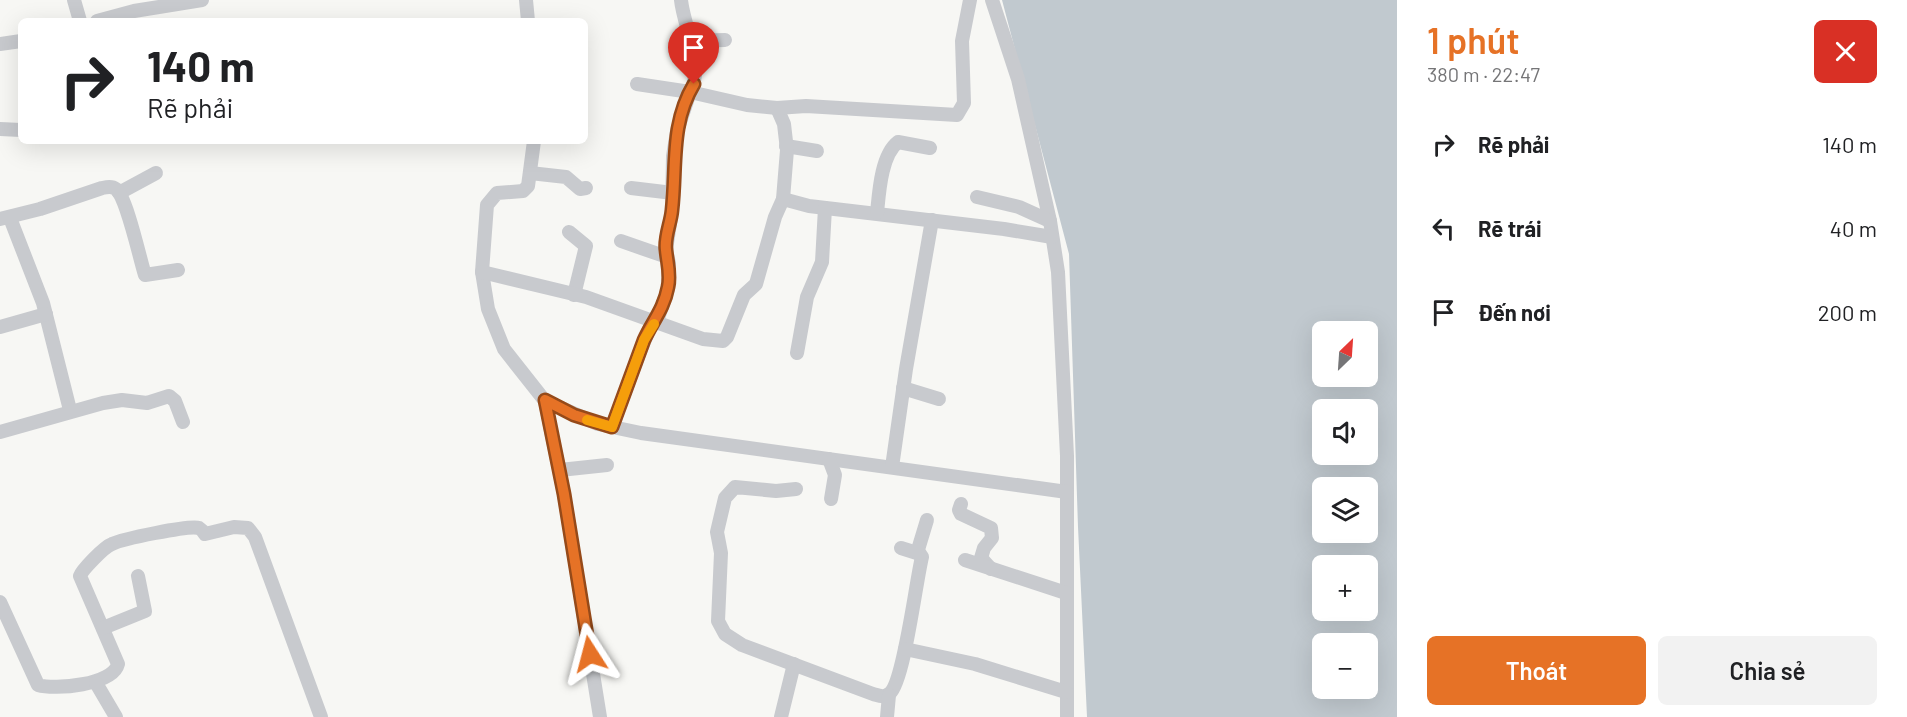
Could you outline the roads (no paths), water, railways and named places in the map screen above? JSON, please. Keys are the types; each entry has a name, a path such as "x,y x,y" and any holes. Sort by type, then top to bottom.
{"street":[{"path":"74,0 79,18"},
{"path":"108,18 134,11 202,0"},
{"path":"526,0 528,18"},
{"path":"612,427 650,327 657,321 668,289 666,246 673,193 675,139 697,73 681,0"},
{"path":"637,84 690,92 736,104 777,108 806,106 957,115 964,103 962,41 970,0"},
{"path":"992,0 1018,79 1050,221 1059,293 1067,492 1067,717"},
{"path":"689,41 725,40"},
{"path":"0,44 18,41"},
{"path":"482,272 574,295 657,321 703,339 716,342 725,339 744,295 756,284 775,217 783,199 786,146 784,124 777,108"},
{"path":"0,129 18,130"},
{"path":"877,213 882,173 894,146 898,142 930,148"},
{"path":"534,144 526,189 497,193 487,205 482,272 488,309 500,340 514,365 545,400 574,415 612,427 1067,492"},
{"path":"786,146 816,151"},
{"path":"119,193 156,173"},
{"path":"530,173 566,177 580,189 586,188"},
{"path":"70,410 46,314 5,219 105,187 113,188 119,193 145,275 178,270"},
{"path":"631,188 673,193"},
{"path":"976,197 1019,207 1050,221"},
{"path":"783,199 825,208 1052,237"},
{"path":"797,353 807,297 822,262 825,208"},
{"path":"892,467 932,220"},
{"path":"570,232 586,246 574,295"},
{"path":"621,241 667,256"},
{"path":"0,327 46,314"},
{"path":"903,388 939,399"},
{"path":"0,432 70,410 117,400 147,403 169,396 175,401 183,422"},
{"path":"545,400 560,470 600,717"},
{"path":"829,459 835,474 831,499"},
{"path":"560,470 607,465"},
{"path":"796,489 776,491 735,487 725,498 717,532 721,553 718,621 725,634 742,645 873,694 885,697 889,695 894,689 905,649 922,557 901,548"},
{"path":"961,504 959,510 962,514 991,528 992,538 981,558 991,569"},
{"path":"916,553 927,520"},
{"path":"0,602 38,685 96,683 113,675 118,664 80,574 106,547 116,542 172,530 198,528 205,534 234,527 248,528 255,537 321,717"},
{"path":"965,560 1066,593"},
{"path":"103,628 145,611 138,576"},
{"path":"905,649 975,664 1066,692"},
{"path":"781,717 794,664"},
{"path":"96,683 116,717"},
{"path":"887,717 889,695"}]}
